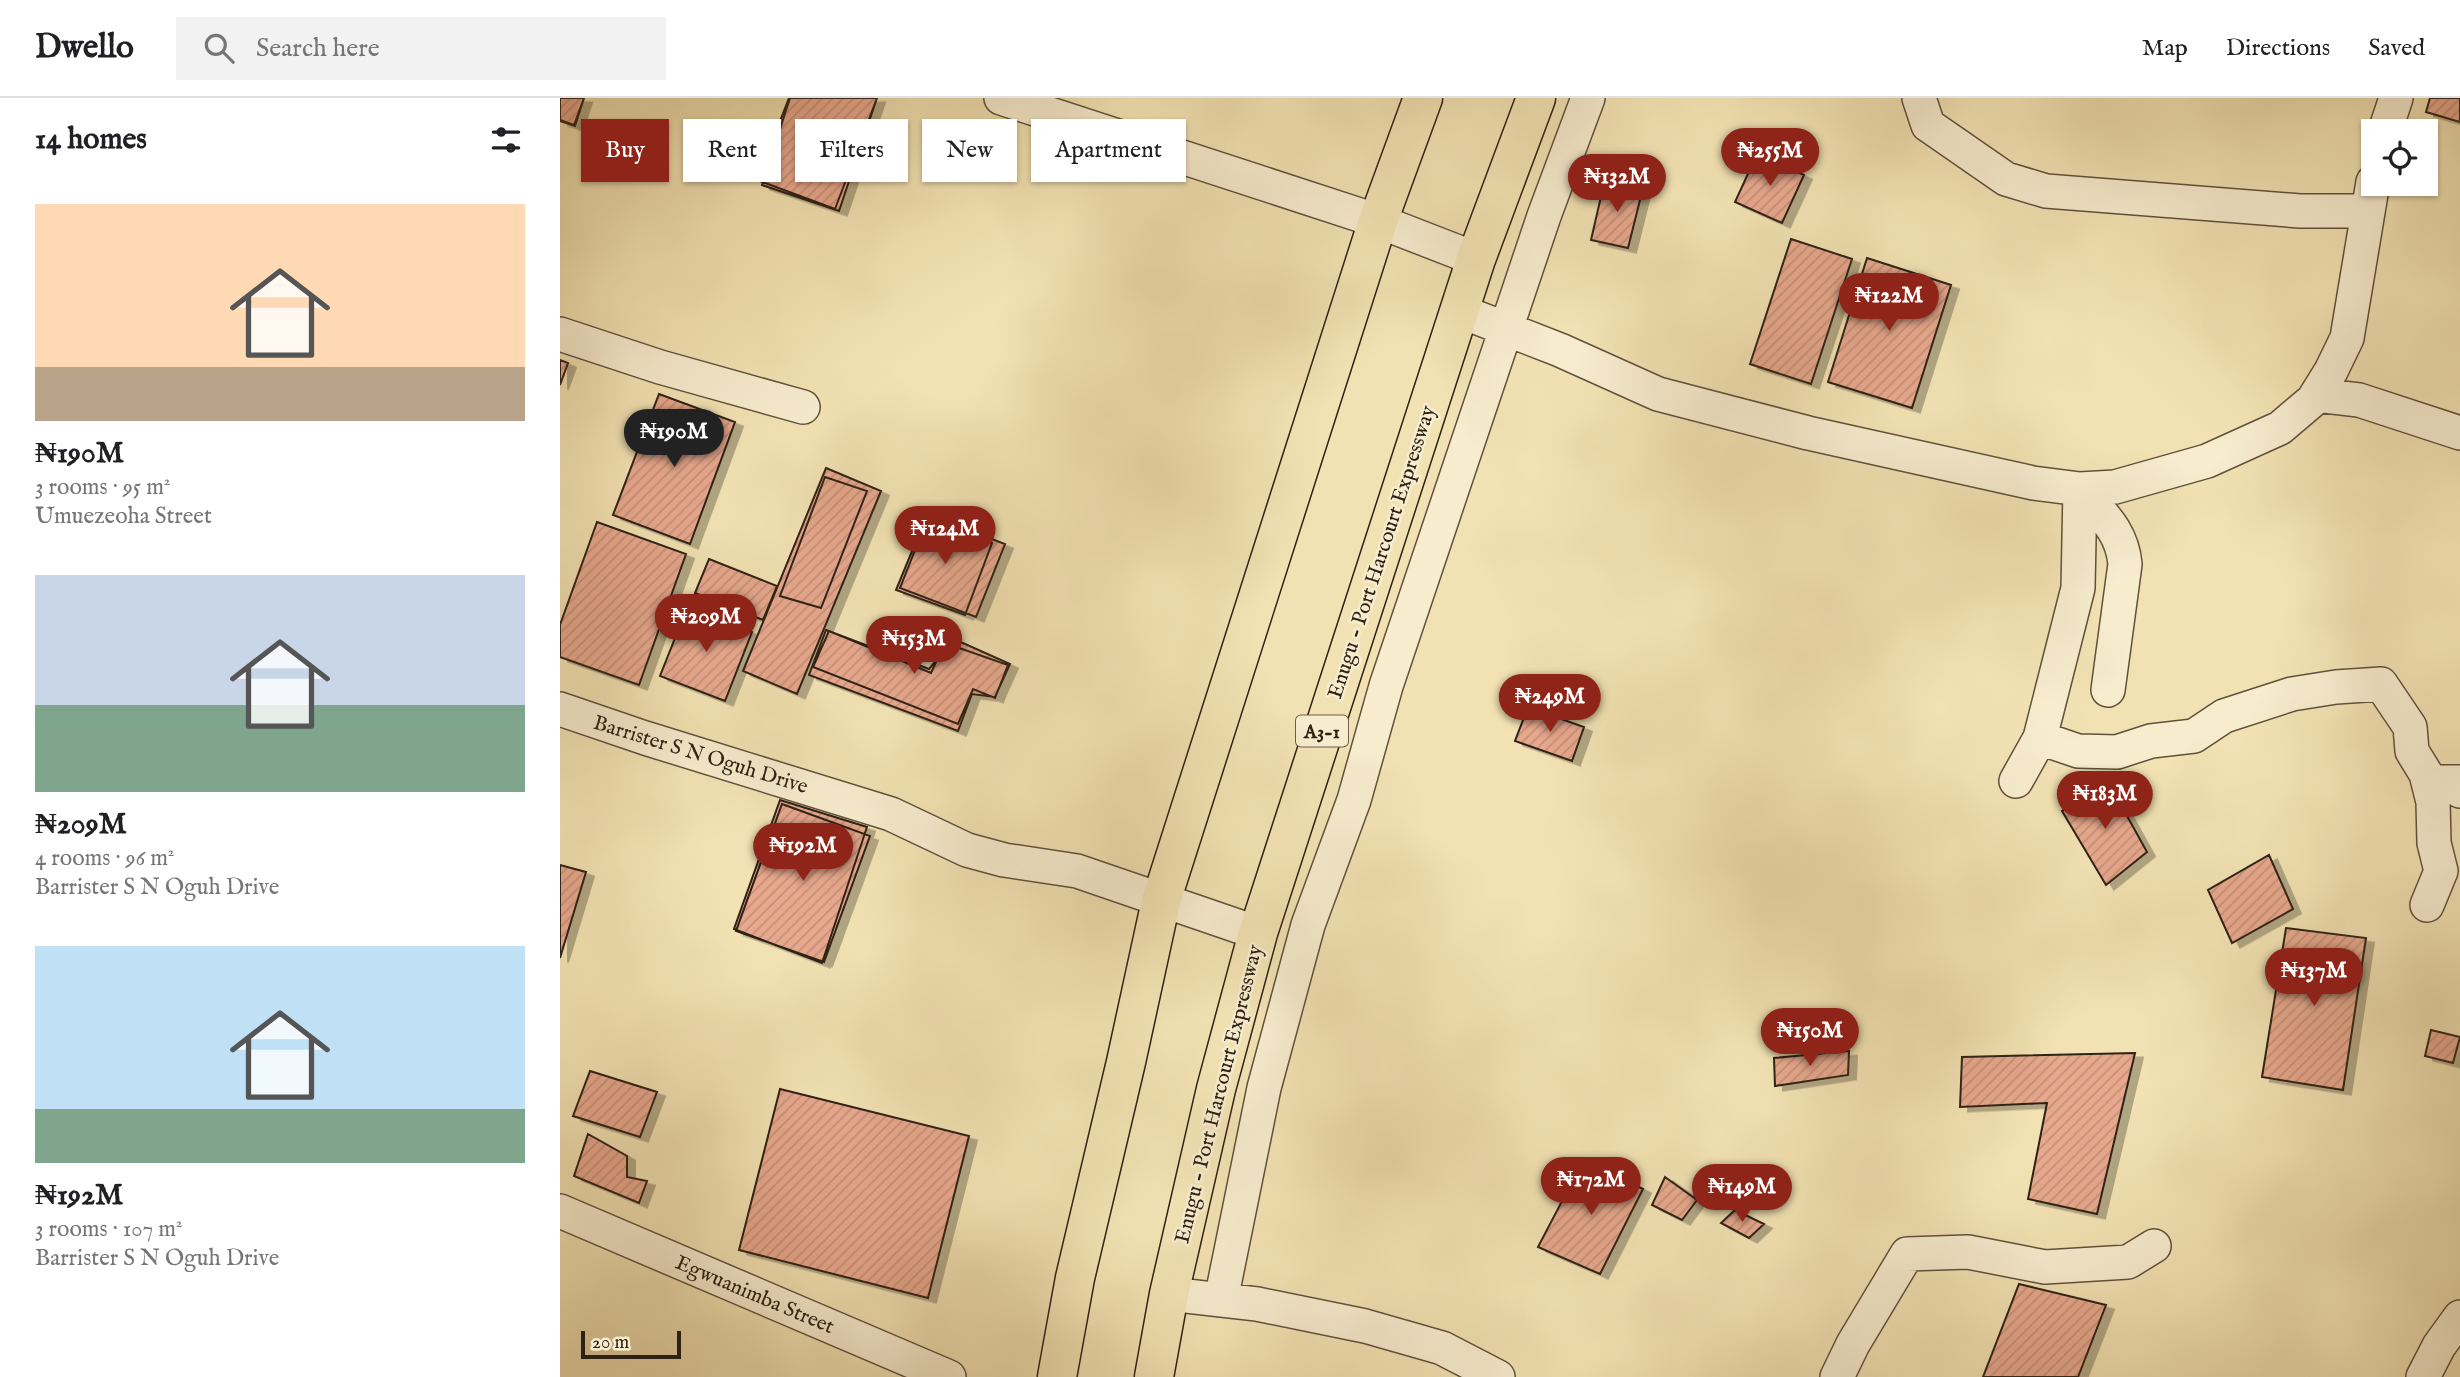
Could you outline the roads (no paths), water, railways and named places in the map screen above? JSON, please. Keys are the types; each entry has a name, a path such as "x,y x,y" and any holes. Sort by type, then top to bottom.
{"highway":[{"path":"1057,1377 1075,1278 1161,901 1378,221 1423,98"},
{"name":"Enugu - Port Harcourt Expressway","path":"1154,1377 1169,1294 1216,1088 1258,933 1476,259 1536,98"}],"street":[{"path":"1001,98 1378,221 1476,259"},
{"path":"1222,1300 1265,1088 1308,925 1354,800 1386,686 1544,216 1588,98"},
{"path":"1460,311 1560,350 1658,394 1821,436 2033,483 2080,489 2115,486 2207,461 2280,428 2316,395 2347,338 2370,197 2300,211 2046,191 2006,179 1928,125 1919,98"},
{"path":"2389,119 2396,98"},
{"path":"560,334 660,368 803,407"},
{"path":"2316,395 2359,400 2460,433"},
{"path":"2080,489 2112,526 2123,545 2125,564 2108,690"},
{"path":"2016,781 2040,738 2078,588 2080,489"},
{"path":"2040,738 2078,751 2117,752 2151,741 2193,736 2224,716 2292,694 2381,684 2410,727 2412,751 2426,774 2433,802 2434,843 2441,871 2427,905"},
{"name":"Barrister S N Oguh Drive","path":"560,709 891,814 967,850 1004,860 1077,871 1258,933"},
{"path":"2428,782 2458,782 2460,791"},
{"name":"Egwuanimba Street","path":"560,1211 949,1377"},
{"path":"1838,1377 1853,1344 1907,1254 1968,1252 2045,1267 2128,1262 2154,1246"},
{"path":"1169,1294 1257,1304 1365,1326 1442,1348 1498,1377"},
{"path":"2423,1377 2439,1346 2460,1317"}]}
